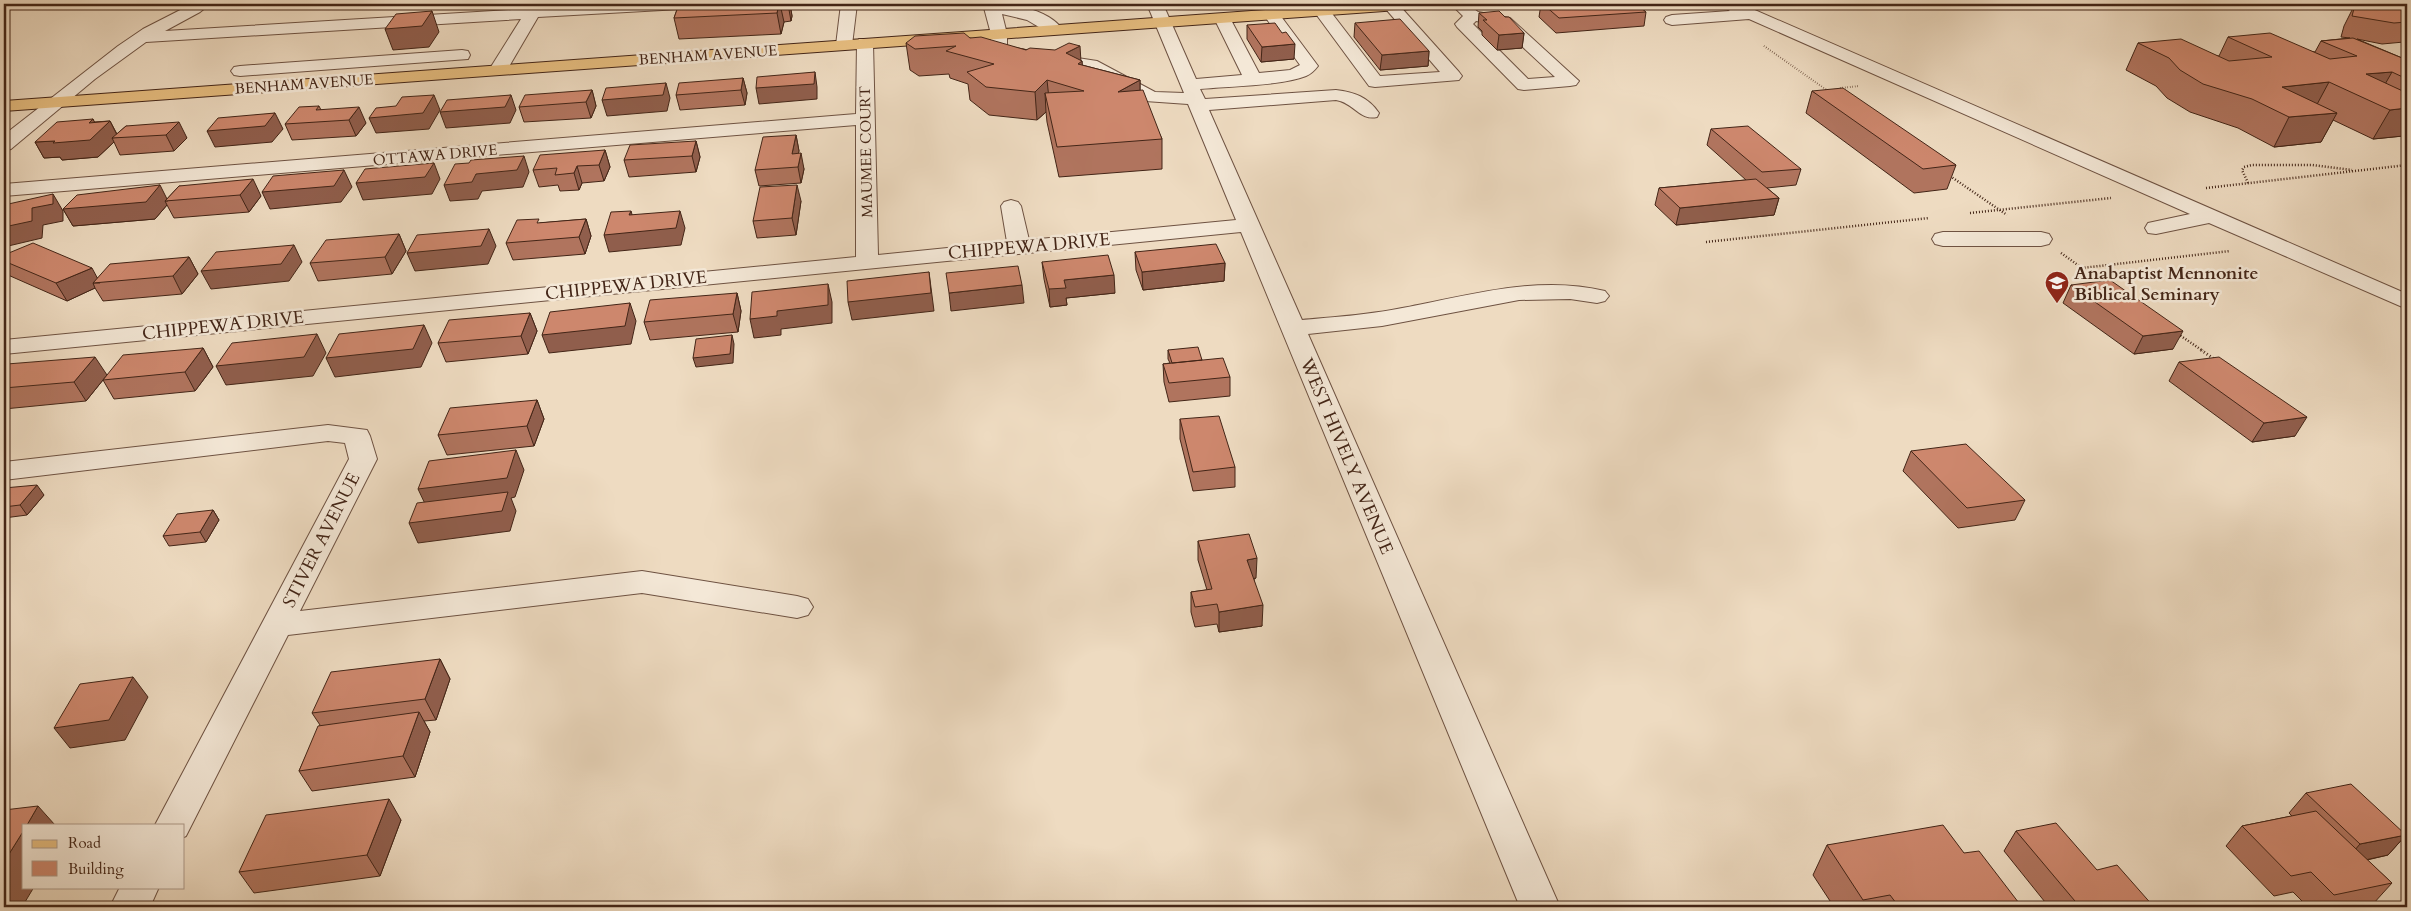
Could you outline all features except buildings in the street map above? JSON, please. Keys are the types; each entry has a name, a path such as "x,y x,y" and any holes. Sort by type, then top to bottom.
{"main road":[{"name":"BENHAM AVENUE","path":"4,106 1056,30 1158,13 1219,11 1271,14 1297,8 1321,10 1412,4"}],"street":[{"path":"4,145 54,102 143,37 189,13 202,4"},
{"path":"143,37 535,8 680,4"},
{"path":"844,45 849,4"},
{"path":"1238,4 1219,11 1253,79"},
{"path":"1459,4 1473,16 1504,21 1570,81 1524,85 1463,24 1473,16"},
{"path":"1728,4 2407,302"},
{"path":"1321,10 1375,82 1453,76 1391,5"},
{"path":"1056,30 1026,12 992,6 999,34 999,51 1091,65 1151,97 1336,94 1360,101 1370,113"},
{"path":"498,70 535,8"},
{"name":"WEST HIVELY AVENUE","path":"1158,13 1540,907"},
{"path":"1194,96 1253,79 1291,76 1302,72 1309,66 1271,14"},
{"path":"1672,20 1750,14"},
{"path":"372,62 384,39"},
{"name":"MAUMEE COURT","path":"865,43 867,261"},
{"path":"240,71 462,55"},
{"name":"OTTAWA DRIVE","path":"4,190 867,119"},
{"path":"1011,206 1019,247"},
{"path":"2156,228 2211,216"},
{"name":"CHIPPEWA DRIVE","path":"4,347 867,261 1248,226"},
{"path":"1943,239 2040,239"},
{"path":"1292,328 1394,317 1499,295 1551,290 1597,296"},
{"name":"STIVER AVENUE","path":"4,471 328,433 357,436 363,459 174,824"},
{"path":"276,625 642,582 797,607"},
{"path":"130,907 140,888"}],"path":[{"path":"1763,45 1834,95"},
{"path":"2248,183 2242,170 2244,167 2252,165 2312,165 2358,171"},
{"path":"1961,214 2407,166"},
{"path":"1945,172 2107,285"},
{"path":"1706,242 1931,218"},
{"path":"2082,268 2278,246"},
{"path":"2172,330 2220,364"}],"place":[{"name":"Anabaptist Mennonite Biblical Seminary","path":"2057,304"}]}
